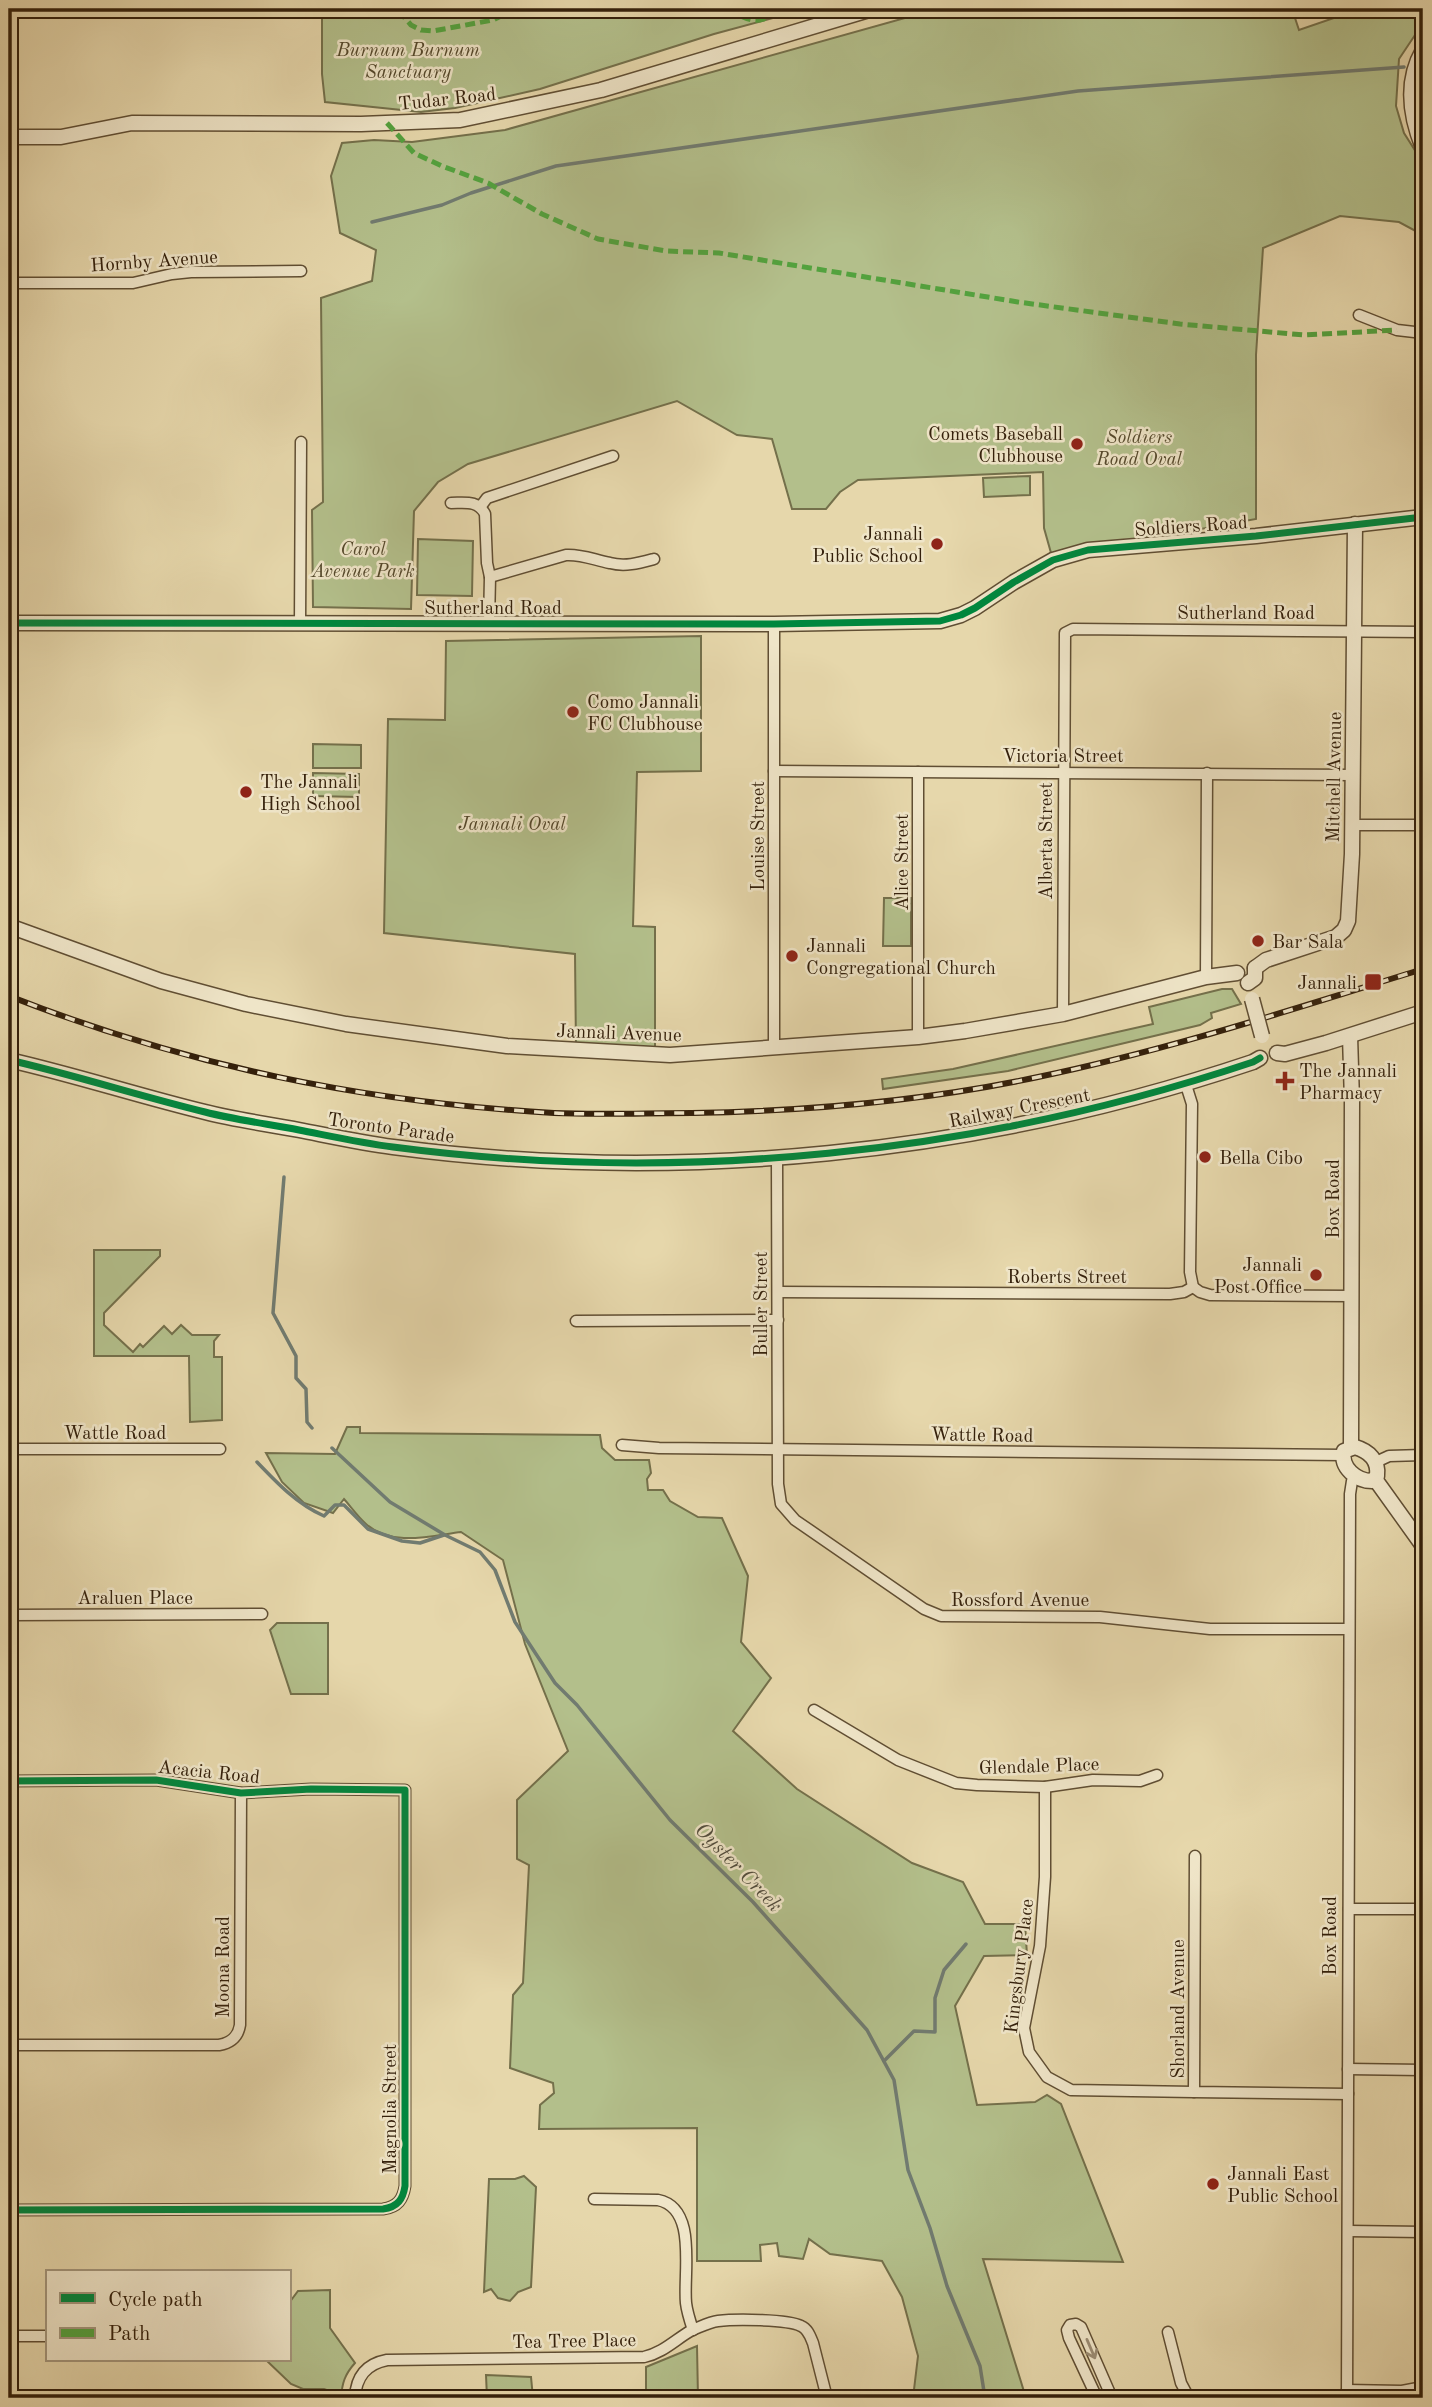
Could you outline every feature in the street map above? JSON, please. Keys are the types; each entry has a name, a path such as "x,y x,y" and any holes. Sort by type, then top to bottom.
{"street":[{"name":"Tudar Road","path":"11,137 61,137 132,123 361,124 460,120 601,90 872,9"},
{"path":"1423,50 1413,74 1411,102 1414,124 1423,148"},
{"name":"Hornby Avenue","path":"9,283 133,283 181,273 301,271"},
{"path":"1359,316 1397,330 1423,333"},
{"path":"300,624 301,442"},
{"path":"481,506 487,498 613,456"},
{"path":"451,503 475,503 481,506 486,524 490,577 489,623"},
{"name":"Soldiers Road","path":"975,608 1053,560 1088,550 1256,536 1423,517"},
{"name":"Mitchell Avenue","path":"1255,968 1265,960 1336,937 1344,930 1350,908 1354,524"},
{"path":"490,577 566,555 577,554 611,564 628,565 654,559"},
{"name":"Sutherland Road","path":"9,623 774,624 940,621 975,608"},
{"name":"Louise Street","path":"774,624 774,1048"},
{"name":"Sutherland Road","path":"1070,629 1423,632"},
{"name":"Alberta Street","path":"1063,1014 1063,640 1070,629"},
{"name":"Victoria Street","path":"774,771 1353,775"},
{"name":"Alice Street","path":"918,772 918,1037"},
{"path":"1206,977 1207,773"},
{"path":"1352,825 1423,825"},
{"name":"Jannali Avenue","path":"9,926 161,981 246,1004 346,1024 507,1046 670,1055 918,1037 1063,1014 1206,977 1242,978 1239,967 1250,964 1255,968"},
{"path":"1242,978 1252,999 1266,1048"},
{"name":"Railway Crescent","path":"777,1158 859,1150 1023,1124 1123,1102 1186,1085 1253,1062 1266,1048 1286,1054 1423,1012"},
{"name":"Box Road","path":"1347,1451 1351,1296 1350,1036"},
{"name":"Toronto Parade","path":"9,1060 209,1113 392,1147 615,1163 777,1158"},
{"path":"1186,1085 1192,1104 1190,1272 1193,1287"},
{"name":"Buller Street","path":"777,1158 778,1450"},
{"name":"Roberts Street","path":"778,1292 1170,1294 1184,1292 1193,1287 1210,1295 1351,1296"},
{"path":"576,1321 778,1320"},
{"name":"Wattle Road","path":"622,1445 778,1450 1347,1451"},
{"name":"Wattle Road","path":"9,1449 220,1450"},
{"name":"Rossford Avenue","path":"778,1450 779,1494 788,1513 924,1609 941,1616 1131,1618 1209,1629 1348,1629"},
{"path":"1347,1451 1364,1451 1376,1462 1378,1471 1375,1479 1368,1481 1356,1476 1345,1464 1347,1451"},
{"path":"1376,1462 1389,1456 1423,1455"},
{"name":"Box Road","path":"1347,2394 1348,1629 1350,1494 1352,1481 1356,1476"},
{"path":"1375,1479 1423,1546"},
{"name":"Araluen Place","path":"9,1615 262,1614"},
{"name":"Glendale Place","path":"814,1710 898,1760 947,1780 977,1786 1045,1787 1093,1780 1140,1782 1157,1775"},
{"name":"Acacia Road","path":"9,1781 156,1780 241,1793 278,1793 311,1789 405,1790"},
{"name":"Kingsbury Place","path":"1045,1787 1045,1877 1040,1946 1024,2028 1029,2052 1047,2077 1071,2090 1194,2092"},
{"name":"Magnolia Street","path":"9,2210 383,2209 397,2204 404,2194 405,2186 405,1790"},
{"name":"Moona Road","path":"9,2045 219,2045 231,2042 240,2025 241,1793"},
{"name":"Shorland Avenue","path":"1195,1856 1194,2092 1348,2094"},
{"path":"1349,1909 1423,1909"},
{"path":"1348,2069 1423,2070"},
{"path":"594,2199 658,2200 676,2209 684,2228 686,2303 693,2330"},
{"path":"1349,2231 1423,2231"},
{"name":"Tea Tree Place","path":"355,2398 363,2372 380,2361 644,2357 662,2350 693,2330 724,2321 785,2322 808,2328 827,2398"},
{"path":"1097,2398 1069,2338 1067,2330 1070,2325 1081,2327 1112,2398"},
{"path":"1168,2332 1181,2382 1189,2398"},
{"path":"9,2336 46,2336"},
{"path":"1347,2394 1423,2387"}],"green space":[{"name":"Burnum Burnum Sanctuary","path":"322,9 806,9 714,34 540,89 455,108 421,112 325,102"},
{"path":"937,9 1292,9 1299,30 1360,9 1423,9 1423,23 1399,59 1396,106 1404,133 1423,163 1423,235 1399,222 1340,216 1263,248 1256,355 1256,519 1091,549 1053,560 1044,528 1043,472 858,480 840,492 826,509 792,509 772,439 737,435 677,401 468,464 438,482 414,511 411,609 313,607 312,510 323,502 321,298 372,281 376,250 340,233 331,176 342,143 374,140 412,142 505,130"},
{"path":"1030,476 1030,495 984,497 983,478"},
{"path":"418,539 473,541 472,596 417,595"},
{"name":"Jannali Oval","path":"701,636 701,771 637,772 633,926 655,927 655,1054 576,1050 575,954 384,933 388,719 445,720 446,641"},
{"path":"313,744 361,745 361,768 313,768"},
{"path":"313,773 359,774 359,797 313,796"},
{"path":"884,898 911,898 911,946 883,946"},
{"path":"1222,989 1232,989 1241,1004 1211,1013 1212,1018 1200,1025 1008,1071 883,1089 882,1079 953,1069 1153,1024 1149,1007"},
{"path":"94,1250 160,1250 160,1256 104,1313 104,1325 133,1352 140,1344 143,1347 164,1326 172,1334 181,1325 192,1335 219,1335 214,1341 214,1357 222,1357 222,1420 190,1422 189,1356 94,1356"},
{"path":"347,1427 360,1427 360,1433 600,1435 602,1448 615,1460 649,1460 651,1473 647,1479 648,1490 663,1490 670,1501 698,1517 722,1518 748,1576 741,1642 771,1678 733,1731 797,1789 912,1863 963,1882 985,1924 1025,1924 1027,1955 984,1956 955,2006 977,2105 1035,2102 1047,2095 1061,2104 1123,2262 983,2259 1026,2398 913,2398 918,2356 902,2297 882,2261 830,2254 809,2239 803,2259 779,2256 777,2243 760,2245 761,2261 697,2261 697,2128 539,2129 540,2105 554,2093 553,2083 510,2068 513,1995 523,1983 529,1865 517,1859 517,1800 568,1751 525,1644 503,1560 461,1532 412,1538 387,1536 366,1524 344,1499 333,1513 304,1503 282,1482 266,1453 335,1454"},
{"path":"277,1623 328,1623 328,1694 291,1694 270,1630"},
{"path":"524,2176 536,2187 531,2287 518,2292 510,2301 498,2298 491,2289 484,2292 489,2179 515,2179"},
{"path":"330,2290 330,2328 355,2363 345,2379 341,2398 332,2398 332,2392 324,2389 303,2389 291,2384 268,2362 290,2362 290,2302 298,2291"},
{"path":"697,2346 698,2398 646,2398 646,2367"},
{"path":"486,2375 531,2377 533,2398 487,2398"}],"waterway":[{"path":"372,222 442,205 556,166 1078,91 1404,67"},
{"path":"284,1177 273,1313 296,1356 296,1378 306,1389 307,1422 312,1428"},
{"name":"Oyster Creek","path":"332,1448 390,1502 445,1535 480,1552 495,1570 515,1622 555,1683 577,1705 670,1820 753,1902 867,2030 894,2080 908,2170 930,2228 947,2286 980,2366 985,2398"},
{"path":"257,1462 296,1499 324,1516 335,1505 344,1505 368,1529 402,1541 420,1543 444,1535"},
{"path":"884,2061 914,2031 935,2032 935,1998 944,1970 966,1944"}],"railway":[{"path":"9,996 76,1021 209,1061 344,1090 483,1108 554,1113 692,1113 866,1103 953,1092 1038,1077 1184,1041 1423,969"}],"marked path":[{"path":"382,9 404,17 411,25 421,30 433,31 493,20 511,11 541,14 562,10 595,14 695,9"},
{"path":"728,9 750,20 762,20 773,13 812,9"},
{"path":"387,123 414,153 488,183 542,214 598,239 666,251 719,253 1018,302 1180,324 1304,335 1397,330"}],"cycle path":[{"path":"9,623 774,624 940,621 975,608 1053,560 1088,550 1256,536 1423,517"},
{"path":"9,1060 217,1115 393,1147 501,1158 610,1163 719,1161 828,1153 936,1139 1044,1119 1149,1094 1260,1058"},
{"path":"9,1781 156,1780 241,1793 311,1789 405,1790 405,2186 399,2202 383,2209 9,2210"}],"place":[{"name":"Comets Baseball Clubhouse","path":"1077,444"},
{"name":"Jannali Public School","path":"937,544"},
{"name":"Como Jannali FC Clubhouse","path":"573,712"},
{"name":"The Jannali High School","path":"246,792"},
{"name":"Bar Sala","path":"1258,941"},
{"name":"Jannali Congregational Church","path":"792,956"},
{"name":"Jannali","path":"1373,982"},
{"name":"The Jannali Pharmacy","path":"1285,1081"},
{"name":"Bella Cibo","path":"1205,1157"},
{"name":"Jannali Post Office","path":"1316,1275"},
{"name":"Jannali East Public School","path":"1213,2184"}],"park label":[{"name":"Soldiers Road Oval","path":"1139,447"},
{"name":"Carol Avenue Park","path":"363,559"}]}
